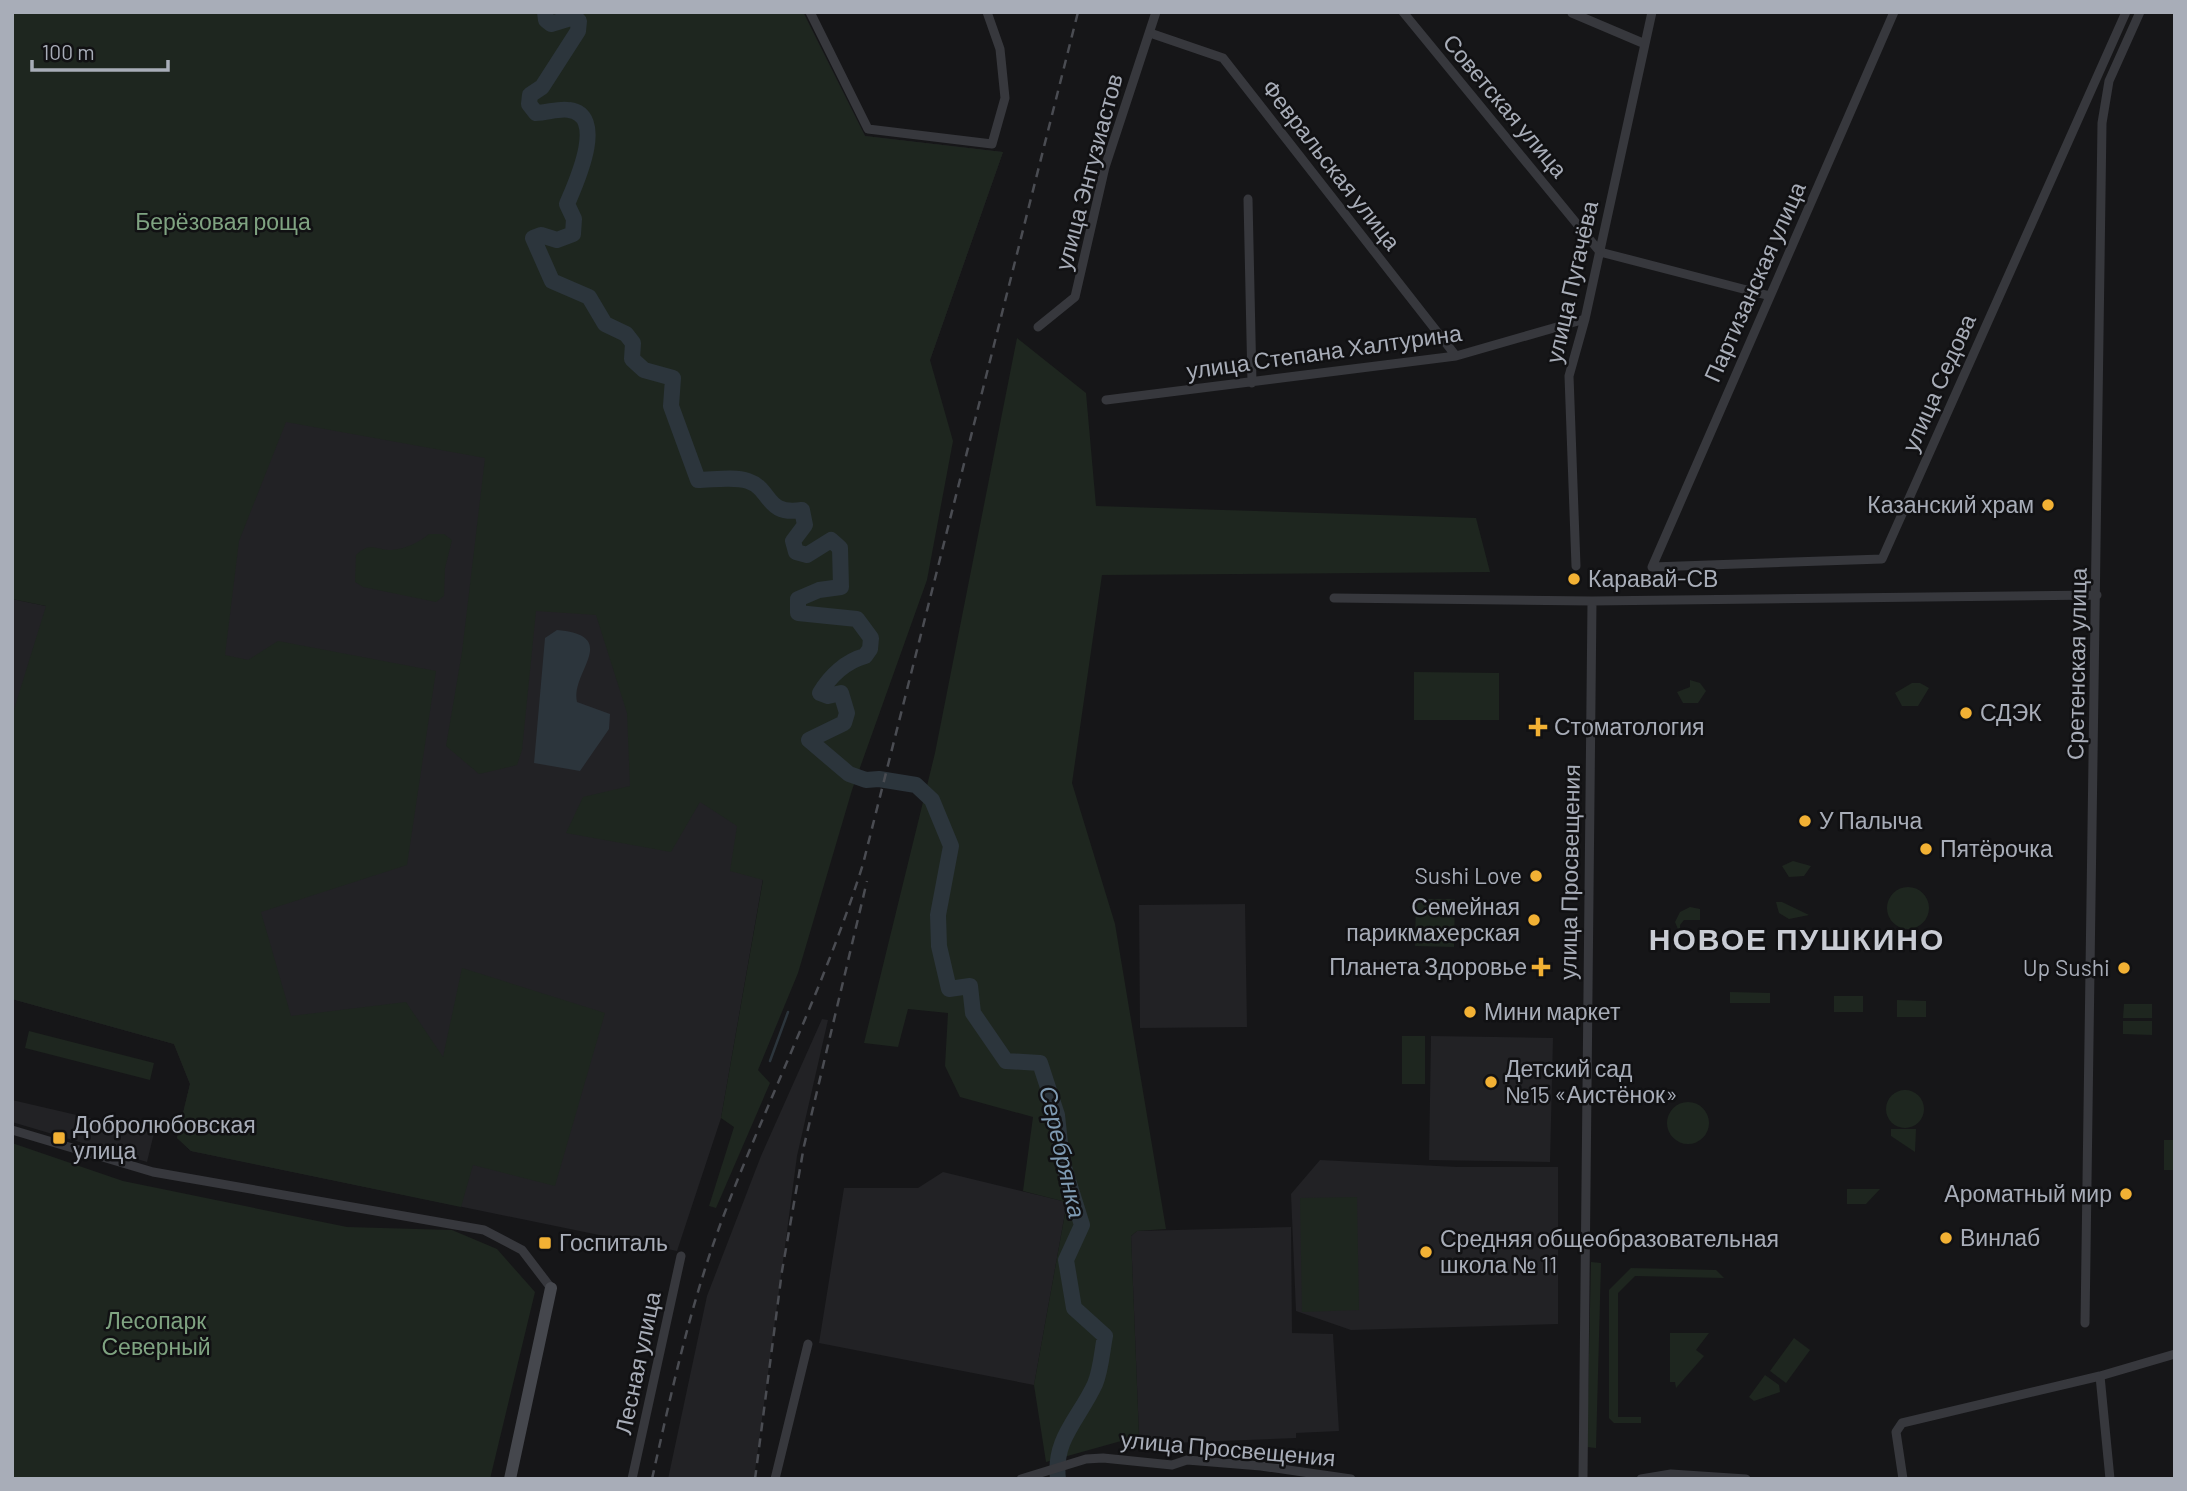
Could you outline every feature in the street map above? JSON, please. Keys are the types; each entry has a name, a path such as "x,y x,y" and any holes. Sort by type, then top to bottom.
{"street":[{"path":"810,12 868,129 992,144 1004,98 1000,48 987,12"},
{"name":"улица Энтузиастов","path":"1038,327 1075,297 1105,167 1156,12"},
{"name":"Советская улица","path":"1403,12 1600,252"},
{"name":"улица Пугачёва","path":"1576,566 1569,376 1585,319 1652,12"},
{"name":"Партизанская улица","path":"1652,567 1894,12"},
{"name":"улица Седова","path":"1652,567 1882,559 2126,12"},
{"name":"Сретенская улица","path":"2085,1323 2102,123 2109,81 2140,12"},
{"path":"1572,13 1645,44"},
{"name":"Февральская улица","path":"1150,33 1223,58 1456,356"},
{"path":"1248,199 1252,383"},
{"path":"1600,252 1770,296"},
{"name":"улица Степана Халтурина","path":"1106,400 1456,356 1585,319"},
{"path":"1334,598 1592,601 2097,595"},
{"name":"улица Просвещения","path":"1583,1479 1592,601"},
{"path":"12,1130 153,1172 484,1230 522,1250 551,1288 510,1479"},
{"name":"Лесная улица","path":"632,1479 681,1256"},
{"path":"775,1479 808,1344"},
{"path":"1903,1479 1896,1432 1902,1423 2101,1376 2175,1354"},
{"path":"2101,1376 2110,1479"},
{"name":"улица Просвещения","path":"1021,1479 1070,1464 1103,1458 1172,1465 1187,1460 1351,1479"},
{"path":"1641,1479 1671,1474 1746,1479"}],"shaded area":[{"path":"496,12 803,12 865,136 1003,152 930,360 767,856 721,1118 677,1251 191,1151 177,1138 190,1084 174,1044 12,999 12,599 46,606"},
{"path":"557,630 576,634 587,640 590,648 577,691 577,702 610,714 609,729 580,771 534,763 545,638"},
{"path":"1245,904 1247,1027 1140,1028 1139,905"},
{"path":"822,1019 828,1020 797,1156 754,1479 668,1479 707,1296 761,1156"},
{"name":"Детский сад №15 «Аистёнок»","path":"1431,1036 1553,1038 1550,1162 1429,1160"},
{"path":"12,1100 154,1133 147,1162 12,1122"},
{"name":"Средняя общеобразовательная школа № 11","path":"1320,1160 1457,1167 1558,1167 1558,1324 1351,1330 1296,1311 1291,1194"},
{"path":"943,1172 1063,1201 1066,1208 1034,1385 819,1343 844,1188 918,1188"},
{"path":"1291,1227 1292,1333 1333,1334 1339,1431 1296,1433 1296,1438 1147,1444 1139,1436 1131,1236 1137,1231"}],"green space":[{"name":"Берёзовая роща","path":"12,12 803,12 865,136 1003,152 930,360 953,441 927,580 852,790 798,973 758,1070 770,1083 716,1208 709,1206 734,1127 721,1118 763,880 730,871 737,826 700,802 671,852 566,833 583,797 630,786 627,713 596,615 536,611 522,750 517,765 479,774 446,746 462,652 485,458 286,422 239,541 225,655 248,660 278,641 436,671 407,865 261,912 291,1016 406,1002 443,1057 462,968 605,1013 555,1186 473,1165 461,1207 191,1151 177,1138 190,1084 174,1044 12,999 12,716 46,606 12,599"},
{"path":"1017,338 1086,393 1096,506 1476,518 1490,572 1102,575 1072,783 1115,924 1166,1229 1137,1231 1131,1236 1139,1436 1046,1462 1034,1385 1066,1208 1062,1201 1023,1191 1033,1117 960,1097 945,1066 948,1013 908,1009 898,1047 864,1043 935,753"},
{"path":"429,534 444,534 452,540 445,568 444,596 436,602 363,587 355,582 356,555 365,548 402,548"},
{"path":"1414,672 1499,673 1499,720 1414,720"},
{"path":"1690,680 1700,683 1706,691 1698,703 1683,703 1677,692 1690,687"},
{"path":"1912,683 1920,683 1929,688 1918,706 1902,706 1895,693"},
{"path":"1793,861 1811,866 1804,876 1789,877 1782,866"},
{"path":"1908,887 1923,893 1929,908 1923,923 1908,929 1893,923 1887,908 1893,893"},
{"path":"1416,899 1455,899 1454,947 1415,946"},
{"path":"1776,902 1782,902 1809,915 1789,919 1779,913"},
{"path":"1690,907 1700,909 1700,920 1684,920 1680,925 1680,934 1675,922 1680,912"},
{"path":"1730,992 1770,993 1770,1003 1730,1003"},
{"path":"1834,996 1863,996 1863,1012 1834,1012"},
{"path":"1897,1000 1926,1001 1926,1017 1897,1017"},
{"path":"2124,1004 2152,1004 2152,1018 2123,1018"},
{"path":"2123,1021 2152,1021 2152,1035 2123,1034"},
{"path":"29,1031 154,1063 150,1080 25,1048"},
{"path":"1402,1036 1425,1036 1425,1084 1402,1084"},
{"path":"1905,1090 1918,1096 1924,1109 1918,1122 1905,1128 1892,1122 1886,1109 1892,1096"},
{"path":"1688,1102 1703,1108 1709,1123 1703,1138 1688,1144 1673,1138 1667,1123 1673,1108"},
{"path":"1891,1129 1916,1129 1915,1152 1891,1136"},
{"path":"2164,1140 2175,1140 2175,1170 2164,1170"},
{"name":"Лесопарк Северный","path":"12,1143 123,1181 347,1227 452,1230 497,1249 535,1292 490,1479 12,1479"},
{"path":"1847,1189 1880,1189 1866,1204 1847,1204"},
{"path":"1357,1197 1359,1310 1302,1312 1300,1198"},
{"path":"1591,1262 1601,1263 1596,1448 1587,1447"},
{"path":"1631,1268 1716,1270 1724,1278 1635,1276 1618,1293 1618,1417 1641,1417 1641,1423 1614,1423 1609,1418 1609,1290"},
{"path":"1670,1333 1709,1333 1696,1350 1704,1356 1676,1388 1675,1382 1670,1382"},
{"path":"1794,1338 1810,1350 1786,1383 1770,1371"},
{"path":"1765,1375 1779,1385 1780,1392 1754,1401 1749,1397"}],"waterway":[{"name":"Серебрянка","path":"545,12 546,20 551,24 574,17 579,21 578,31 542,87 530,95 529,104 536,113 569,110 580,115 586,124 588,137 586,152 567,204 574,219 573,234 557,240 541,235 533,238 552,281 589,297 605,324 626,334 633,343 632,359 644,370 673,378 671,406 698,480 730,478 748,481 756,485 775,506 790,511 802,510 805,525 793,541 796,552 807,555 831,540 840,548 841,587 819,590 798,599 798,613 857,619 871,638 870,649 865,656 839,670 820,693 828,696 841,693 847,713 844,723 809,740 849,774 866,780 879,779 916,785 932,800 951,846 938,915 939,946 949,989 970,986 973,1013 1006,1061 1040,1063 1057,1115 1062,1161 1082,1225 1066,1260 1074,1308 1105,1336 1095,1384 1059,1452 1058,1479"},
{"name":"Серебрянка","path":"573,12 574,17"},
{"path":"770,1061 788,1012"}],"railway":[{"path":"652,1479 681,1352 708,1259 812,1002 863,864 1078,12"},
{"path":"755,1479 782,1271 804,1146 867,881"}],"place":[{"name":"Казанский храм","path":"2048,505"},
{"name":"Каравай-СВ","path":"1574,579"},
{"name":"СДЭК","path":"1966,713"},
{"name":"Стоматология","path":"1538,727"},
{"name":"У Палыча","path":"1805,821"},
{"name":"Пятёрочка","path":"1926,849"},
{"name":"Sushi Love","path":"1536,876"},
{"name":"Семейная парикмахерская","path":"1534,920"},
{"name":"Планета Здоровье","path":"1541,967"},
{"name":"Up Sushi","path":"2124,968"},
{"name":"Мини маркет","path":"1470,1012"},
{"name":"Детский сад №15 «Аистёнок»","path":"1491,1082"},
{"name":"Добролюбовская улица","path":"59,1138"},
{"name":"Ароматный мир","path":"2126,1194"},
{"name":"Винлаб","path":"1946,1238"},
{"name":"Госпиталь","path":"545,1243"},
{"name":"Средняя общеобразовательная школа № 11","path":"1426,1252"}],"district":[{"name":"НОВОЕ ПУШКИНО","path":"1797,940"}]}
